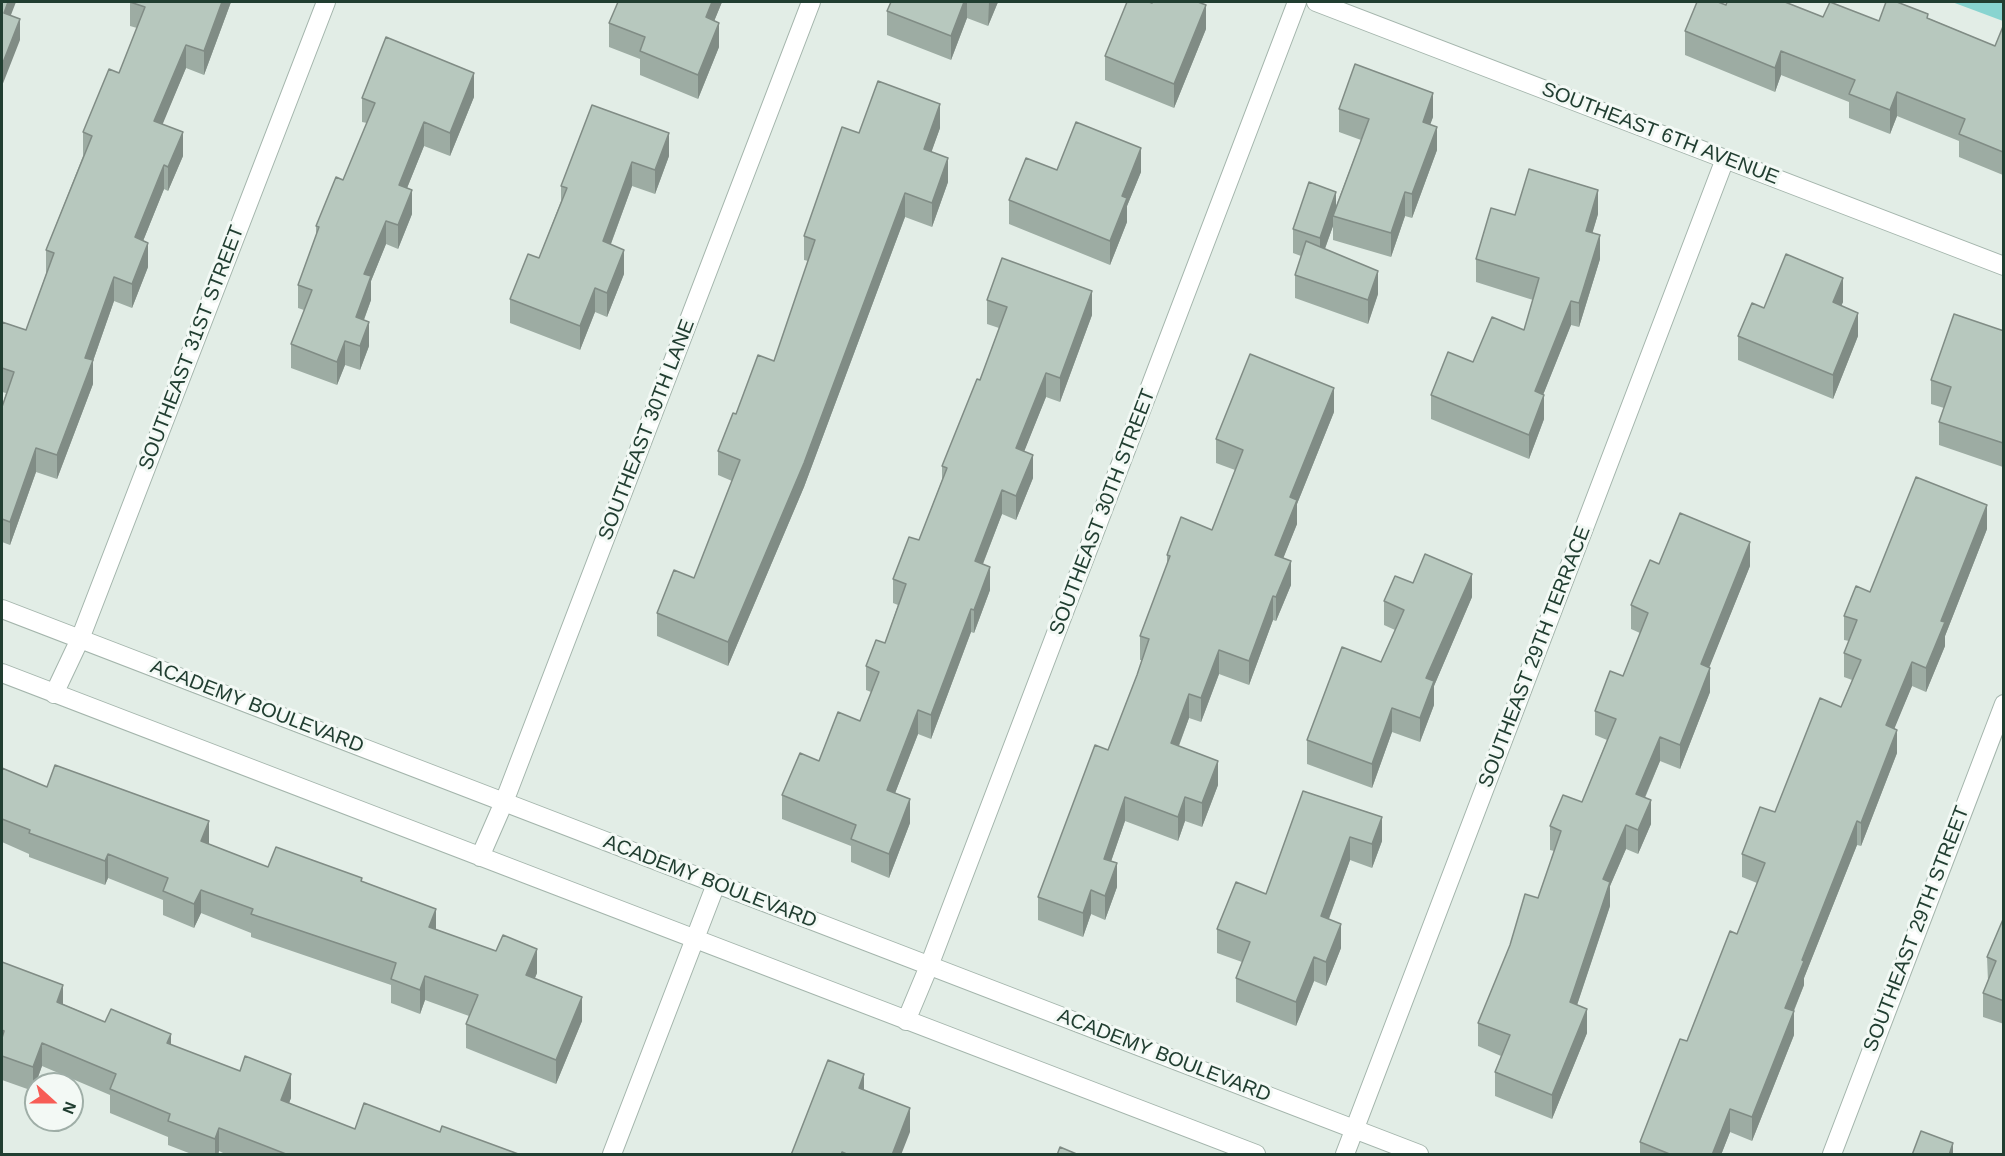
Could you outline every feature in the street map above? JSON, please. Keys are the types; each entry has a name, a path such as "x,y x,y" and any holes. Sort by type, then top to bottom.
{"street":[{"name":"SOUTHEAST 31ST STREET","path":"54,694 80,639 326,2"},
{"name":"SOUTHEAST 30TH LANE","path":"480,857 504,802 811,2"},
{"name":"SOUTHEAST 30TH STREET","path":"906,1021 1297,2"},
{"name":"SOUTHEAST 6TH AVENUE","path":"1316,2 2004,266"},
{"name":"SOUTHEAST 29TH TERRACE","path":"1345,1155 1725,159"},
{"name":"ACADEMY BOULEVARD","path":"2,609 1419,1155"},
{"path":"2,673 1256,1155"},
{"name":"SOUTHEAST 29TH STREET","path":"1832,1155 2004,704"},
{"path":"612,1155 716,884"}],"water":[{"path":"1952,2 2003,2 2003,21"}],"building":[{"path":"2,2 8,2 4,13 20,19 2,65"},
{"path":"130,2 222,2 204,51 186,45 154,121 183,132 168,167 164,165 135,237 148,243 132,284 114,277 85,358 93,360 57,455 36,448 10,522 2,519 2,407 14,372 2,368 2,322 26,330 54,253 46,250 92,136 83,132 109,69 119,73 145,7"},
{"path":"618,2 712,2 706,17 719,23 698,75 640,51 645,37 609,23"},
{"path":"891,2 964,2 951,36 887,11"},
{"path":"1127,2 1198,2 1206,5 1174,84 1105,56"},
{"path":"1697,2 1718,2 1726,5 1727,2 1785,2 1823,17 1830,2 1879,21 1886,2 1897,2 1928,14 1927,18 1995,46 2004,24 2003,152 1959,134 1965,119 1897,92 1890,110 1849,94 1855,80 1781,51 1775,68 1685,31"},
{"path":"386,37 474,73 450,133 424,122 399,185 412,190 398,225 386,221 364,274 371,276 356,317 369,322 360,346 345,341 337,362 291,344 312,290 298,285 319,227 316,226 336,177 343,180 375,103 362,98"},
{"path":"1355,64 1433,93 1423,122 1437,127 1412,194 1405,192 1391,233 1333,216 1369,119 1339,109"},
{"path":"878,81 940,104 924,149 948,158 932,203 905,193 804,463 728,642 657,613 674,570 694,578 740,460 718,451 733,413 736,414 758,355 774,361 815,240 804,236 842,127 859,133"},
{"path":"592,105 669,133 655,170 632,162 603,241 624,250 607,293 595,288 580,326 510,299 528,254 539,258 567,188 561,186"},
{"path":"1076,122 1141,148 1122,196 1127,198 1110,241 1009,200 1026,158 1057,170"},
{"path":"1529,169 1598,190 1586,231 1600,235 1579,303 1571,301 1535,391 1544,395 1529,435 1431,395 1448,352 1473,362 1492,317 1524,330 1539,278 1476,259 1491,208 1515,215"},
{"path":"1309,182 1336,192 1320,238 1293,229"},
{"path":"1306,241 1378,271 1368,300 1295,275"},
{"path":"1786,254 1843,278 1833,302 1858,313 1833,375 1738,336 1752,303 1764,308"},
{"path":"1002,258 1092,291 1060,378 1046,373 1016,448 1033,455 1016,496 1002,490 975,561 990,567 974,610 971,609 931,715 918,710 887,790 910,799 889,854 851,839 856,825 782,795 800,753 819,761 838,712 860,721 879,672 866,666 876,640 885,643 906,584 893,579 909,537 919,540 947,468 942,466 977,379 980,380 1007,307 987,300"},
{"path":"1954,314 2004,331 2003,443 1939,422 1951,387 1931,380"},
{"path":"1250,354 1334,388 1290,497 1297,500 1275,555 1291,561 1276,597 1273,596 1249,661 1219,650 1201,698 1189,694 1171,743 1218,761 1202,803 1185,797 1178,817 1125,797 1104,859 1117,863 1105,896 1091,890 1083,913 1038,897 1095,745 1108,750 1137,675 1149,639 1140,636 1170,556 1167,555 1181,517 1212,530 1243,450 1216,439"},
{"path":"1916,477 1987,505 1941,621 1945,622 1926,668 1912,662 1886,725 1897,730 1861,823 1857,821 1802,960 1804,961 1785,1008 1794,1011 1752,1117 1730,1109 1712,1155 1672,1155 1640,1142 1680,1039 1687,1041 1730,931 1737,934 1765,863 1742,854 1760,807 1775,812 1820,698 1841,707 1861,660 1844,653 1857,620 1844,616 1856,586 1870,592"},
{"path":"1680,513 1750,542 1701,664 1710,668 1680,745 1660,737 1636,794 1651,800 1638,830 1626,825 1603,879 1610,882 1570,1002 1587,1009 1552,1095 1495,1072 1510,1035 1478,1023 1510,945 1525,894 1538,898 1561,831 1550,826 1563,795 1582,802 1616,719 1595,711 1610,671 1623,676 1648,613 1631,605 1650,560 1659,564"},
{"path":"1425,554 1472,574 1426,678 1434,681 1420,718 1392,708 1372,764 1307,740 1342,647 1381,662 1404,610 1384,601 1395,576 1413,583"},
{"path":"55,765 209,821 201,841 268,867 276,847 362,878 361,881 436,909 429,927 496,951 503,935 537,949 526,975 582,997 556,1060 466,1024 478,995 425,976 420,990 391,979 396,963 251,914 253,909 201,890 194,904 163,891 168,878 108,854 105,861 29,833 30,830 2,819 2,768 47,787"},
{"path":"1303,791 1382,817 1372,844 1350,837 1321,916 1341,924 1326,962 1314,957 1296,1002 1236,978 1250,942 1217,929 1236,882 1266,894"},
{"path":"2004,917 2004,1001 1983,993 1996,961 1987,957"},
{"path":"2,962 63,985 57,1002 105,1022 111,1009 171,1034 167,1043 240,1071 245,1056 291,1074 281,1100 355,1129 364,1103 440,1132 442,1126 521,1155 286,1155 219,1128 215,1139 168,1121 170,1114 110,1089 116,1074 42,1043 33,1067 2,1056 4,1031 2,1030"},
{"path":"828,1060 864,1074 859,1088 910,1108 892,1155 849,1155 842,1152 841,1155 791,1155"},
{"path":"1921,1131 1953,1143 1949,1155 1912,1155"},
{"path":"1060,1147 1079,1155 1057,1155"}]}
